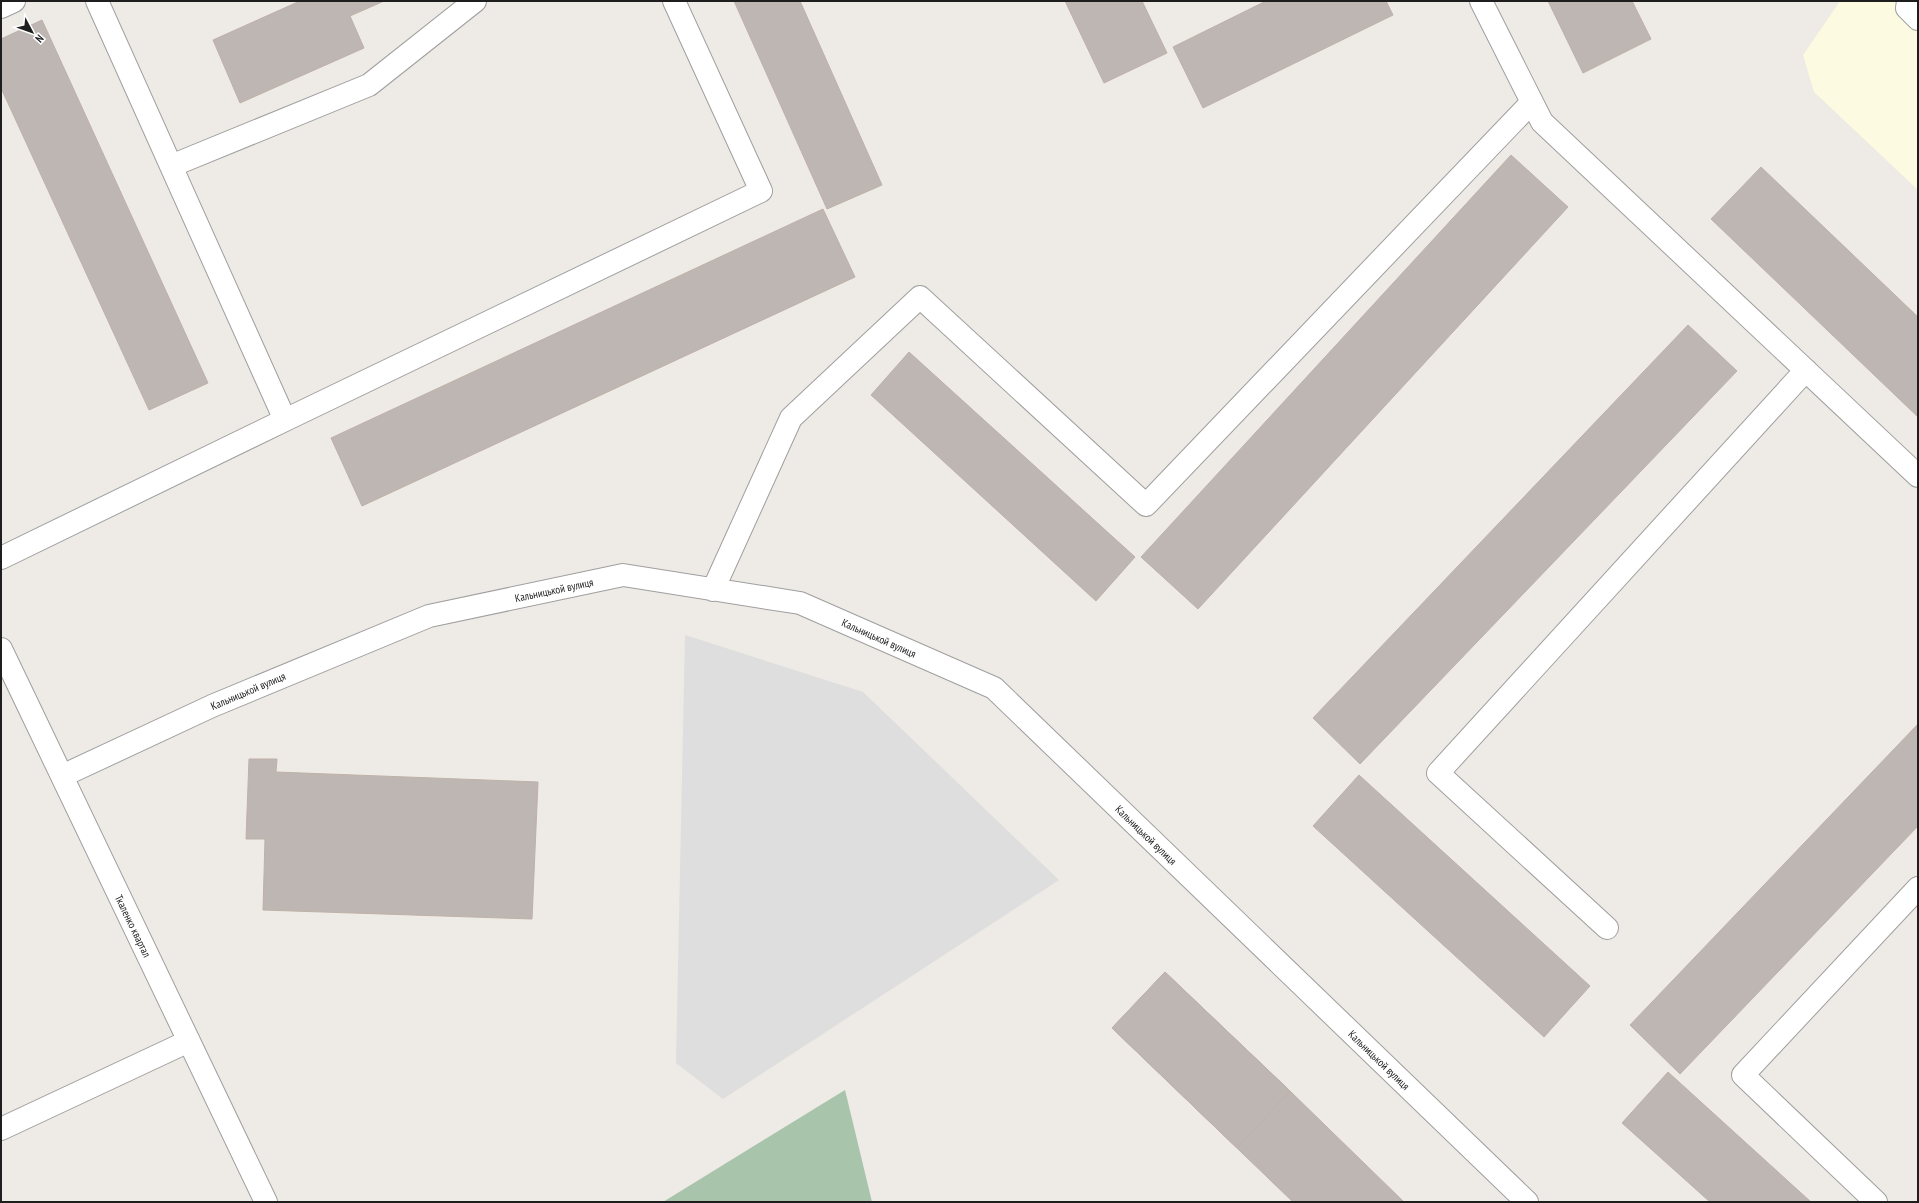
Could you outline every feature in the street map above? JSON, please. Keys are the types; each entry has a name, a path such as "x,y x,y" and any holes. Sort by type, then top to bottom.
{"street":[{"path":"1,8 14,1"},
{"path":"97,1 285,420"},
{"path":"171,166 369,85 475,1"},
{"path":"1,558 761,191 674,1"},
{"path":"1481,1 1542,122 1918,476"},
{"path":"1908,1 1907,8 1918,19"},
{"path":"713,590 791,418 920,297 1146,505 1532,102"},
{"path":"1606,928 1438,773 1806,370"},
{"name":"Кальницькой вулиця","path":"62,776 212,706 429,616 623,575 800,603 994,688 1527,1202"},
{"name":"Ткаленко квартал","path":"1,649 266,1202"},
{"path":"1876,1202 1743,1075 1918,888"},
{"path":"1,1129 189,1041"}],"shaded area":[{"path":"1840,1 1918,1 1918,190 1814,92 1803,55"},
{"path":"685,635 863,692 1059,880 723,1099 676,1063"}],"green space":[{"path":"845,1090 872,1202 663,1202"}],"building":[{"path":"300,1 384,1 350,16 364,48 240,103 213,40"},
{"path":"734,1 800,1 882,185 827,209"},
{"path":"1065,1 1142,1 1167,53 1104,83"},
{"path":"1266,1 1386,1 1393,15 1203,108 1173,47"},
{"path":"1548,1 1632,1 1651,39 1583,73"},
{"path":"42,20 208,383 149,410 1,88 1,39"},
{"path":"1511,155 1568,207 1198,609 1141,557"},
{"path":"1761,167 1918,317 1918,417 1711,219"},
{"path":"823,209 855,277 362,506 331,438"},
{"path":"1688,325 1737,371 1360,764 1313,718"},
{"path":"909,352 1135,557 1096,601 871,395"},
{"path":"1918,724 1918,826 1680,1074 1630,1025"},
{"path":"249,759 277,759 276,772 538,782 532,919 263,910 265,839 246,839"},
{"path":"1359,775 1590,986 1544,1037 1313,826"},
{"path":"1165,972 1404,1202 1293,1202 1112,1028"},
{"path":"1165,972 1290,1091 1237,1148 1112,1028"},
{"path":"1668,1072 1811,1202 1710,1202 1622,1123"}]}
